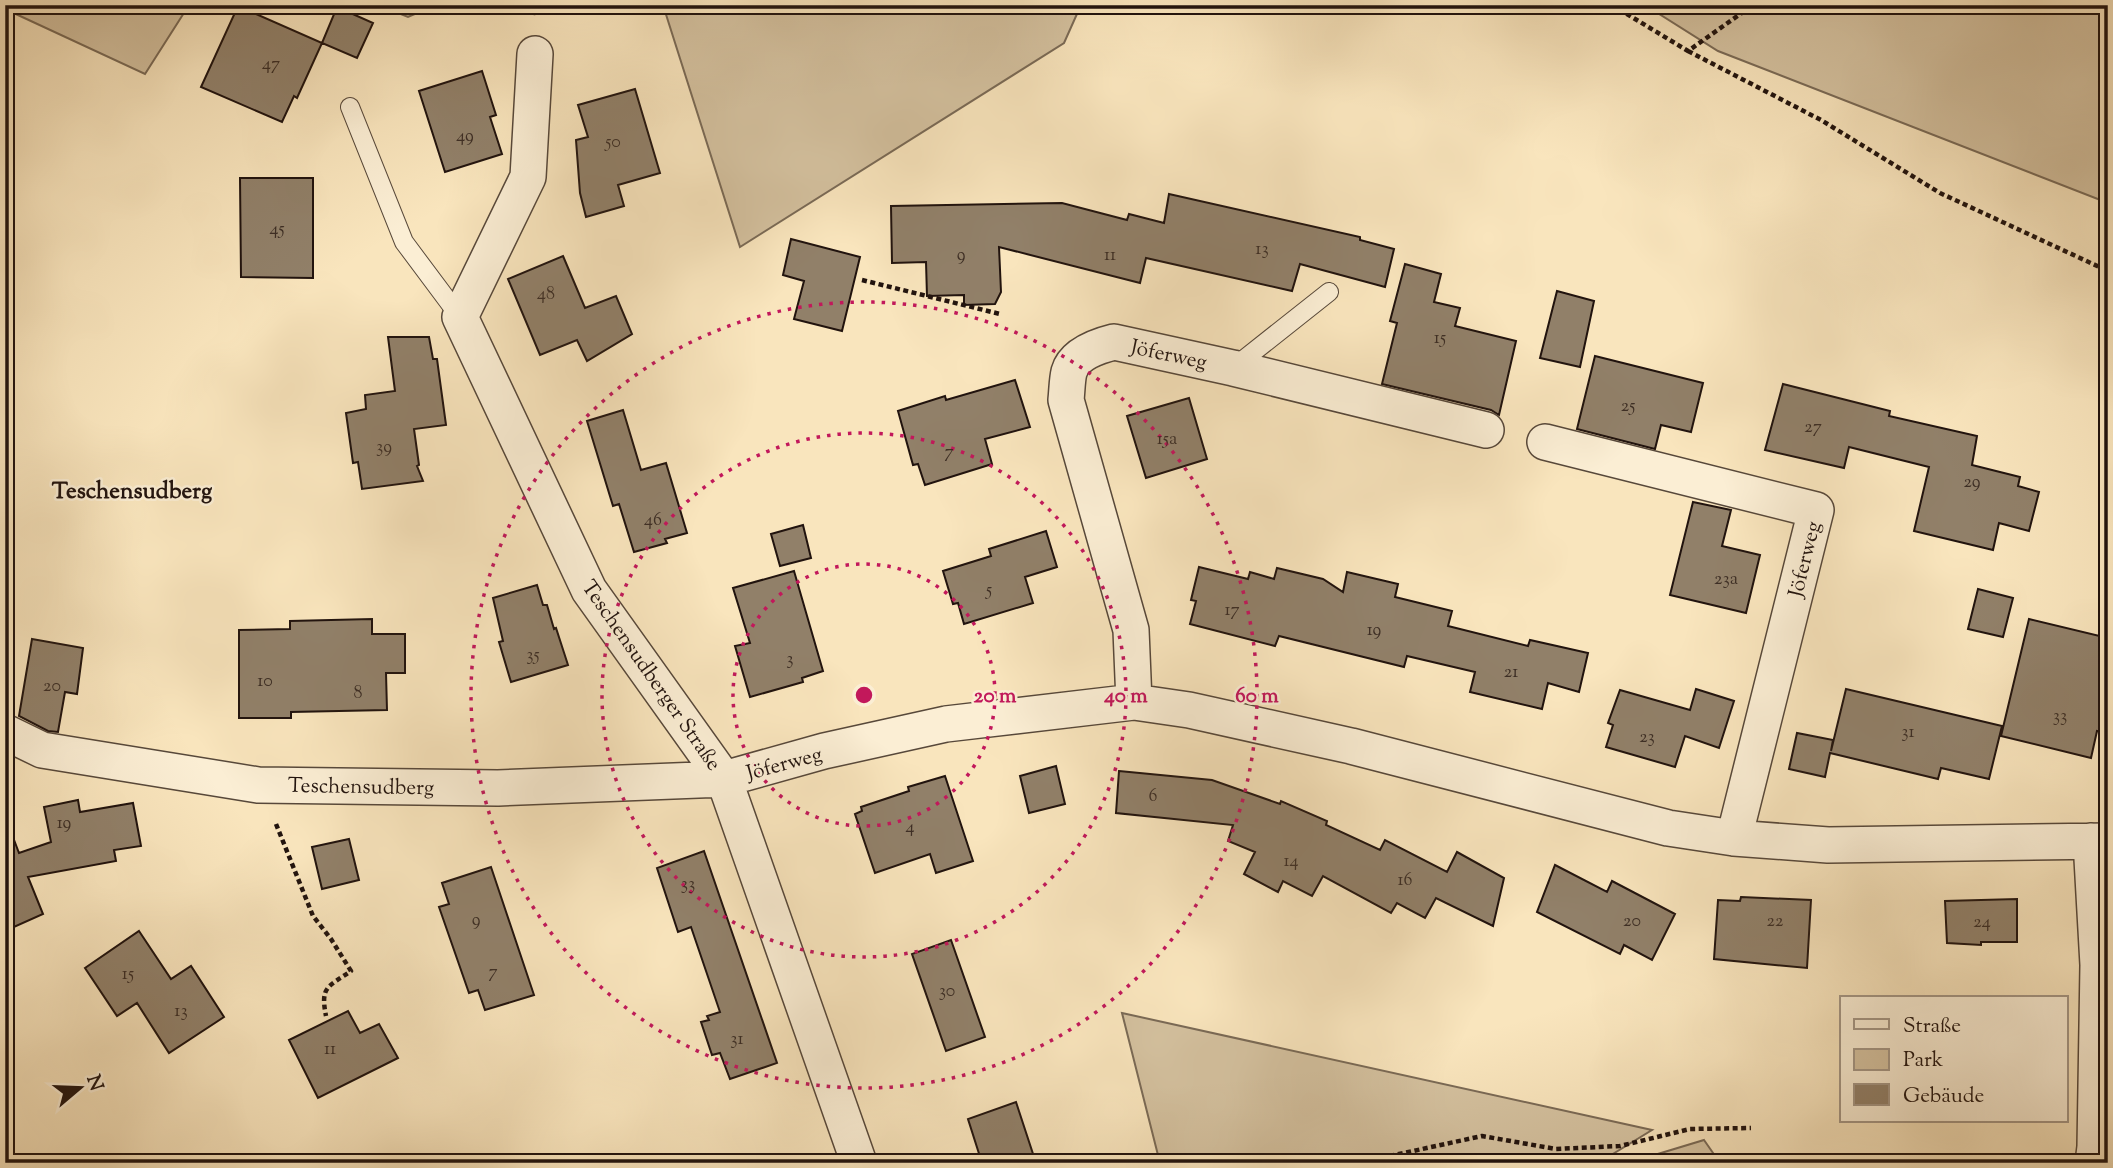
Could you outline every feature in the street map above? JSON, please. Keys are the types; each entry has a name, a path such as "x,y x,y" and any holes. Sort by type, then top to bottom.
{"street":[{"path":"460,317 528,177 536,54"},
{"name":"Teschensudberger Straße","path":"460,317 589,590 724,779 859,1163"},
{"name":"Jöferweg","path":"1134,702 1131,630 1066,400 1069,369 1083,355 1114,342 1486,430"},
{"name":"Jöferweg","path":"1545,442 1816,510 1734,838"},
{"name":"Jöferweg","path":"724,779 824,751 946,724 1134,702 1189,710 1351,746 1668,828 1734,838 1828,845 2099,841 2095,1147 2092,1163"},
{"name":"Teschensudberg","path":"5,733 42,750 258,785 498,788 724,779"}],"lane":[{"name":"Teschensudberger Straße","path":"350,107 404,242 460,317"},
{"path":"1233,368 1329,292"}],"path":[{"path":"1612,5 1688,51 1821,120 1940,192 2108,271"},
{"path":"1688,51 1753,5"},
{"path":"862,280 1000,314"},
{"path":"258,785 278,827 313,916 351,971 326,989 322,998 326,1016"},
{"path":"1374,1163 1390,1156 1482,1136 1556,1149 1620,1146 1690,1129 1751,1128"}],"green space":[{"path":"5,5 189,5 145,74 5,9"},
{"path":"378,5 436,5 408,17"},
{"path":"663,5 1081,5 1064,43 740,247"},
{"path":"1645,5 2108,5 2108,203 1718,51"},
{"path":"1122,1013 1652,1130 1598,1163 1160,1163"},
{"path":"1704,1140 1720,1163 1628,1163"}],"building":[{"path":"238,6 322,43 297,98 294,96 282,122 201,87"},
{"path":"337,7 373,23 357,58 322,43"},
{"path":"482,71 496,115 490,117 502,154 445,172 419,91"},
{"path":"635,89 660,173 618,185 624,206 586,217 580,193 576,140 588,137 578,105"},
{"path":"240,178 313,178 313,278 241,277"},
{"path":"1169,194 1360,237 1360,240 1394,249 1385,287 1300,264 1292,291 1146,258 1140,283 999,247 1001,292 995,304 964,305 964,295 927,296 926,262 892,263 891,206 1062,203 1127,220 1129,214 1164,223"},
{"path":"791,239 860,257 842,331 794,319 804,281 783,275"},
{"path":"563,256 585,308 616,296 632,334 587,361 577,340 540,355 508,279"},
{"path":"1405,264 1441,274 1434,302 1460,308 1455,326 1516,341 1499,415 1491,410 1382,384 1397,323 1390,321"},
{"path":"1557,291 1594,301 1580,367 1540,358"},
{"path":"388,337 429,337 433,359 437,359 446,425 414,429 417,466 423,481 362,489 358,462 353,463 346,413 366,409 365,395 395,391"},
{"path":"1595,356 1703,383 1691,432 1661,425 1655,449 1577,429"},
{"path":"1015,380 1030,427 985,439 992,464 925,485 918,464 913,465 898,411 945,396 946,400"},
{"path":"1783,384 1890,411 1889,416 1977,436 1972,465 2020,477 2018,486 2039,492 2029,531 1999,523 1993,550 1914,531 1929,467 1849,447 1844,468 1765,450"},
{"path":"1189,398 1207,459 1146,478 1127,416"},
{"path":"623,410 641,470 666,463 687,533 665,539 667,543 634,552 619,504 613,506 587,421"},
{"path":"1693,502 1731,510 1722,546 1760,555 1746,613 1670,595"},
{"path":"803,525 811,558 780,566 771,534"},
{"path":"1046,531 1057,567 1025,577 1033,603 964,624 958,603 953,604 943,571 991,556 989,549"},
{"path":"1199,567 1248,579 1250,572 1274,579 1277,568 1323,579 1343,592 1347,572 1398,584 1395,597 1452,611 1448,626 1528,646 1530,640 1588,653 1579,692 1548,683 1542,709 1470,692 1475,672 1407,656 1404,667 1279,636 1275,646 1190,624 1196,601 1191,600"},
{"path":"794,571 823,671 802,678 803,682 750,697 735,646 750,643 733,588"},
{"path":"537,585 543,605 547,605 554,629 556,628 568,665 511,682 499,642 503,641 493,598"},
{"path":"1978,589 2013,598 2003,637 1968,629"},
{"path":"372,619 372,634 405,634 405,673 386,673 387,710 291,712 291,718 239,718 239,630 290,629 290,621"},
{"path":"2029,619 2108,638 2108,733 2097,731 2091,758 2001,736"},
{"path":"32,639 83,648 77,694 65,692 58,732 48,731 19,716"},
{"path":"1696,689 1734,701 1719,748 1685,736 1675,767 1606,747 1613,725 1608,723 1620,690 1690,710"},
{"path":"1846,689 2002,726 1989,779 1941,768 1938,779 1830,753 1825,777 1789,769 1797,733 1833,740 1831,751"},
{"path":"1056,766 1065,804 1029,813 1020,776"},
{"path":"1119,771 1212,780 1280,804 1281,801 1327,821 1326,825 1380,850 1385,840 1447,872 1457,852 1504,878 1493,926 1436,898 1425,918 1397,903 1391,913 1323,876 1312,896 1283,881 1278,892 1244,874 1255,852 1228,841 1233,825 1116,813"},
{"path":"945,776 973,861 936,873 930,854 875,873 855,814 862,811 861,807 909,791 908,787"},
{"path":"78,800 80,812 133,803 141,846 114,850 116,861 28,877 43,914 5,931 5,825 8,824 19,853 51,842 44,807"},
{"path":"349,839 359,880 322,889 312,847"},
{"path":"704,851 777,1063 730,1079 720,1053 712,1055 701,1022 709,1020 707,1016 720,1012 691,927 678,932 657,868"},
{"path":"1555,865 1607,892 1612,881 1675,914 1652,960 1624,945 1620,954 1537,912"},
{"path":"491,867 534,995 485,1010 478,990 469,993 439,907 449,904 442,883"},
{"path":"1741,897 1811,900 1807,968 1714,959 1718,900 1740,901"},
{"path":"2017,899 2017,942 1981,942 1981,945 1947,943 1945,901"},
{"path":"139,931 171,979 191,966 224,1017 169,1053 137,1003 117,1016 85,968"},
{"path":"951,940 985,1037 946,1051 912,954"},
{"path":"348,1011 360,1033 379,1024 398,1058 318,1098 289,1040"},
{"path":"1016,1102 1036,1163 982,1163 968,1119"}],"district":[{"name":"Teschensudberg","path":"132,490"}]}
